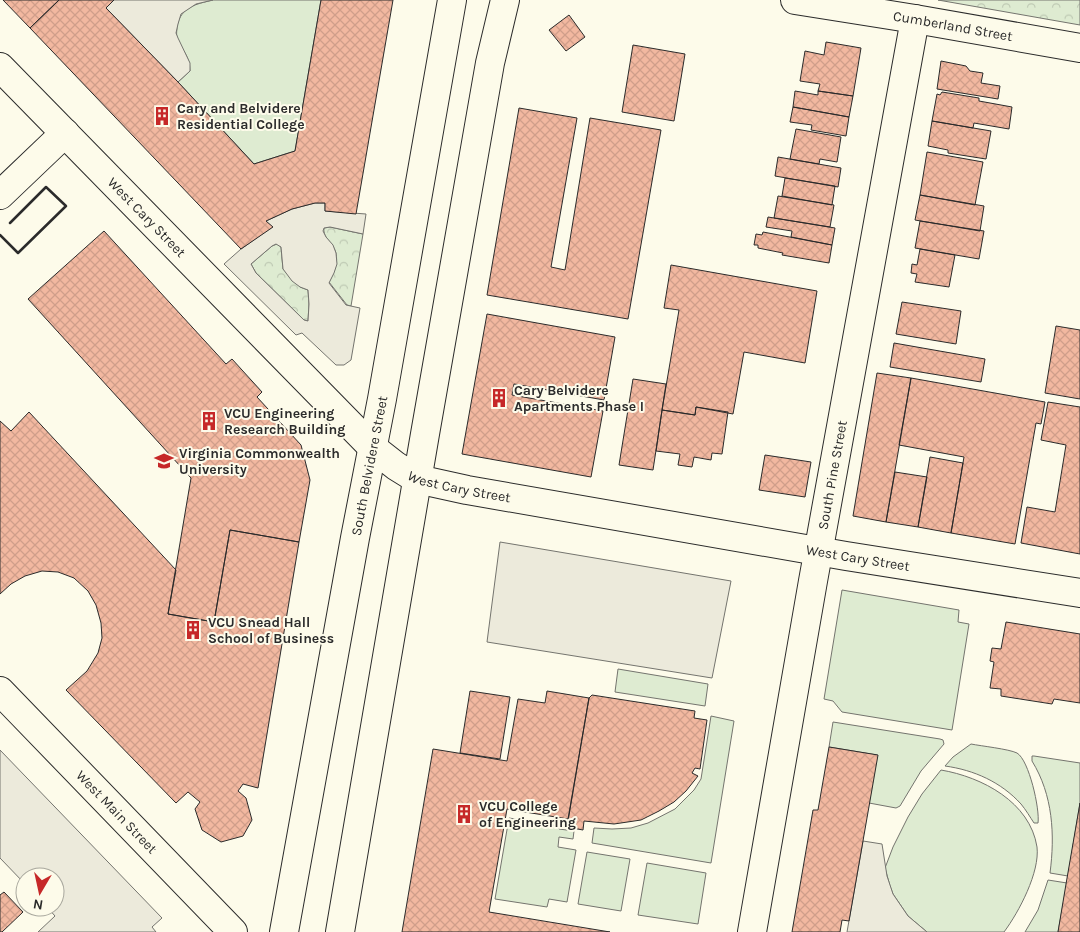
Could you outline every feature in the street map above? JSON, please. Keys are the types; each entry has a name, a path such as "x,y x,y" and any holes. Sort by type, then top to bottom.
{"main road":[{"name":"South Belvidere Street","path":"284,932 452,0"},
{"path":"340,932 490,63 505,0"},
{"name":"Cumberland Street","path":"795,0 1080,48"},
{"name":"South Pine Street","path":"752,932 915,19"},
{"name":"West Cary Street","path":"0,67 372,448 417,479 459,489 819,551 1080,593"},
{"path":"0,195 65,133"},
{"name":"West Main Street","path":"0,691 229,931"}],"green space":[{"path":"213,0 321,0 295,151 254,164 178,82 190,71 187,57 177,38 179,20 182,14 190,7"},
{"path":"938,0 1080,0 1080,25"},
{"path":"330,227 363,234 351,306 347,305 329,282 337,259 335,250 324,233 324,228"},
{"path":"277,244 281,247 283,269 300,287 308,290 308,321 304,320 256,273 251,264"},
{"path":"842,590 959,610 958,622 969,624 952,730 842,712 833,701 824,699"},
{"path":"618,669 708,684 705,706 615,692"},
{"path":"711,716 734,721 711,863 592,843 594,828 631,828 648,823 675,809 694,790 701,779"},
{"path":"833,722 940,739 943,740 944,744 921,771 900,806 896,808 869,803 877,755 829,747"},
{"path":"971,744 1002,749 1017,753 1021,757 1033,785 1038,823 1034,823 1021,804 996,783 977,774 945,766 953,757"},
{"path":"1032,756 1080,763 1080,803 1068,876 1050,873 1052,859 1051,816 1044,788 1032,761"},
{"path":"941,770 957,773 1002,794 1025,817 1033,831 1037,847 1037,857 1032,880 1022,903 1004,932 927,932 908,916 893,894 885,868 893,847 922,794"},
{"path":"509,818 559,826 559,829 574,831 573,839 559,837 558,847 576,850 567,902 549,899 547,907 495,899"},
{"path":"587,852 630,859 621,911 578,904"},
{"path":"647,863 706,873 698,924 638,915"},
{"path":"1048,880 1067,883 1058,932 1025,932 1038,910"}],"shaded area":[{"path":"114,0 213,0 196,4 181,14 176,33 190,63 190,71 178,82 106,8"},
{"path":"315,203 325,203 325,211 366,214 363,234 330,227 324,228 323,231 336,253 337,264 329,283 346,305 360,308 351,360 344,365 336,365 302,333 296,335 224,264 241,249 272,227 266,221 292,209","holes":["276,244 281,247 283,269 292,281 308,290 308,321 304,320 256,273 251,264 272,246"]},
{"path":"500,542 731,581 712,678 487,642"},
{"path":"0,750 162,918 152,927 156,932 38,932 54,917 65,917 65,867 15,867 15,874 0,858"},
{"path":"863,841 882,844 887,876 893,894 908,916 927,932 847,932"}],"building":[{"path":"3,0 59,0 30,28"},
{"name":"Cary and Belvidere Residential College","path":"59,0 114,0 106,8 254,164 295,151 321,0 393,0 356,214 325,211 325,203 315,203 292,209 266,221 273,227 241,249 30,28"},
{"path":"569,15 585,37 566,51 549,30"},
{"path":"826,42 861,48 853,96 818,91 820,84 800,81 805,51 824,55"},
{"path":"633,45 685,54 674,121 622,112"},
{"path":"941,61 966,66 970,71 983,73 981,83 1000,86 998,99 937,89"},
{"path":"795,91 818,95 818,91 853,96 849,117 793,107"},
{"path":"942,92 979,98 979,101 1012,107 1009,129 974,123 973,128 932,121 937,94 940,95"},
{"path":"793,107 849,117 846,136 811,130 812,125 790,122"},
{"path":"519,108 577,118 551,267 565,270 590,118 661,130 628,319 487,295"},
{"path":"932,121 991,131 986,159 948,153 948,150 928,146"},
{"path":"796,129 841,137 837,162 820,159 819,164 790,159"},
{"path":"927,152 983,162 975,205 920,195"},
{"path":"778,157 841,168 838,187 775,176"},
{"path":"785,178 835,186 832,205 782,196"},
{"path":"920,195 984,206 980,231 915,220"},
{"path":"778,196 834,205 830,227 774,218"},
{"path":"768,217 835,228 832,245 791,237 792,231 766,227"},
{"path":"920,221 984,231 979,259 915,248"},
{"name":"VCU Engineering Research Building","path":"104,231 226,364 232,359 262,392 257,397 301,445 310,480 299,542 230,530 214,622 168,614 191,478 28,299"},
{"path":"763,232 832,245 829,263 782,255 783,253 758,248 758,245 754,245 756,234 762,235"},
{"path":"920,249 955,255 949,287 915,282 917,274 911,273 912,264 917,265"},
{"path":"671,265 817,291 805,363 744,352 733,414 696,407 695,415 662,410 679,310 664,308"},
{"path":"902,302 961,311 956,344 896,334"},
{"name":"Cary Belvidere Apartments Phase I","path":"487,314 615,337 604,400 514,384 512,395 603,411 591,477 462,454"},
{"path":"1056,326 1080,330 1080,399 1045,393"},
{"path":"894,343 985,359 981,382 890,367"},
{"path":"877,373 911,378 886,522 853,516"},
{"path":"911,378 1045,402 1041,424 1036,423 1015,544 951,533 964,457 899,445"},
{"path":"633,379 666,384 653,470 619,465"},
{"path":"1048,402 1080,407 1080,554 1021,543 1027,507 1055,512 1066,445 1041,440"},
{"path":"696,407 728,412 722,454 712,453 711,460 694,457 692,467 678,465 680,454 656,451 662,410 695,415"},
{"name":"VCU Snead Hall School of Business","path":"29,412 176,570 168,614 214,622 230,530 299,542 258,788 243,784 238,791 246,798 252,820 243,836 221,842 202,830 195,809 200,802 188,792 176,803 66,690 87,671 98,653 102,638 101,623 96,605 88,591 74,578 58,572 42,571 25,576 11,584 0,594 0,421 11,431"},
{"path":"765,455 811,462 805,497 759,490"},
{"path":"930,457 963,463 951,533 918,527"},
{"path":"895,472 927,477 918,527 886,522"},
{"path":"1006,622 1080,634 1080,703 1054,699 1052,704 1001,696 1001,689 990,688 994,662 990,661 992,648 1001,649"},
{"path":"470,691 510,697 500,759 460,753"},
{"name":"VCU College of Engineering","path":"547,691 589,698 568,819 507,809 489,912 610,932 402,932 433,749 507,761 518,699 545,703"},
{"path":"592,695 695,711 694,718 707,720 700,769 695,768 692,773 698,776 674,802 641,820 614,824 584,821 583,830 567,827 589,698"},
{"path":"829,747 878,755 849,921 842,920 840,932 792,932 813,810 818,810"},
{"path":"1080,803 1080,932 1058,932 1066,884"},
{"path":"4,892 15,904 15,917 18,917 2,932 0,932 0,895"}],"wall":[{"path":"0,235 18,253 66,206 46,187 10,223"}],"place":[{"name":"Cary and Belvidere Residential College","path":"162,116"},
{"name":"Cary Belvidere Apartments Phase I","path":"499,398"},
{"name":"VCU Engineering Research Building","path":"209,421"},
{"name":"Virginia Commonwealth University","path":"164,461"},
{"name":"VCU Snead Hall School of Business","path":"193,630"},
{"name":"VCU College of Engineering","path":"464,814"}]}
